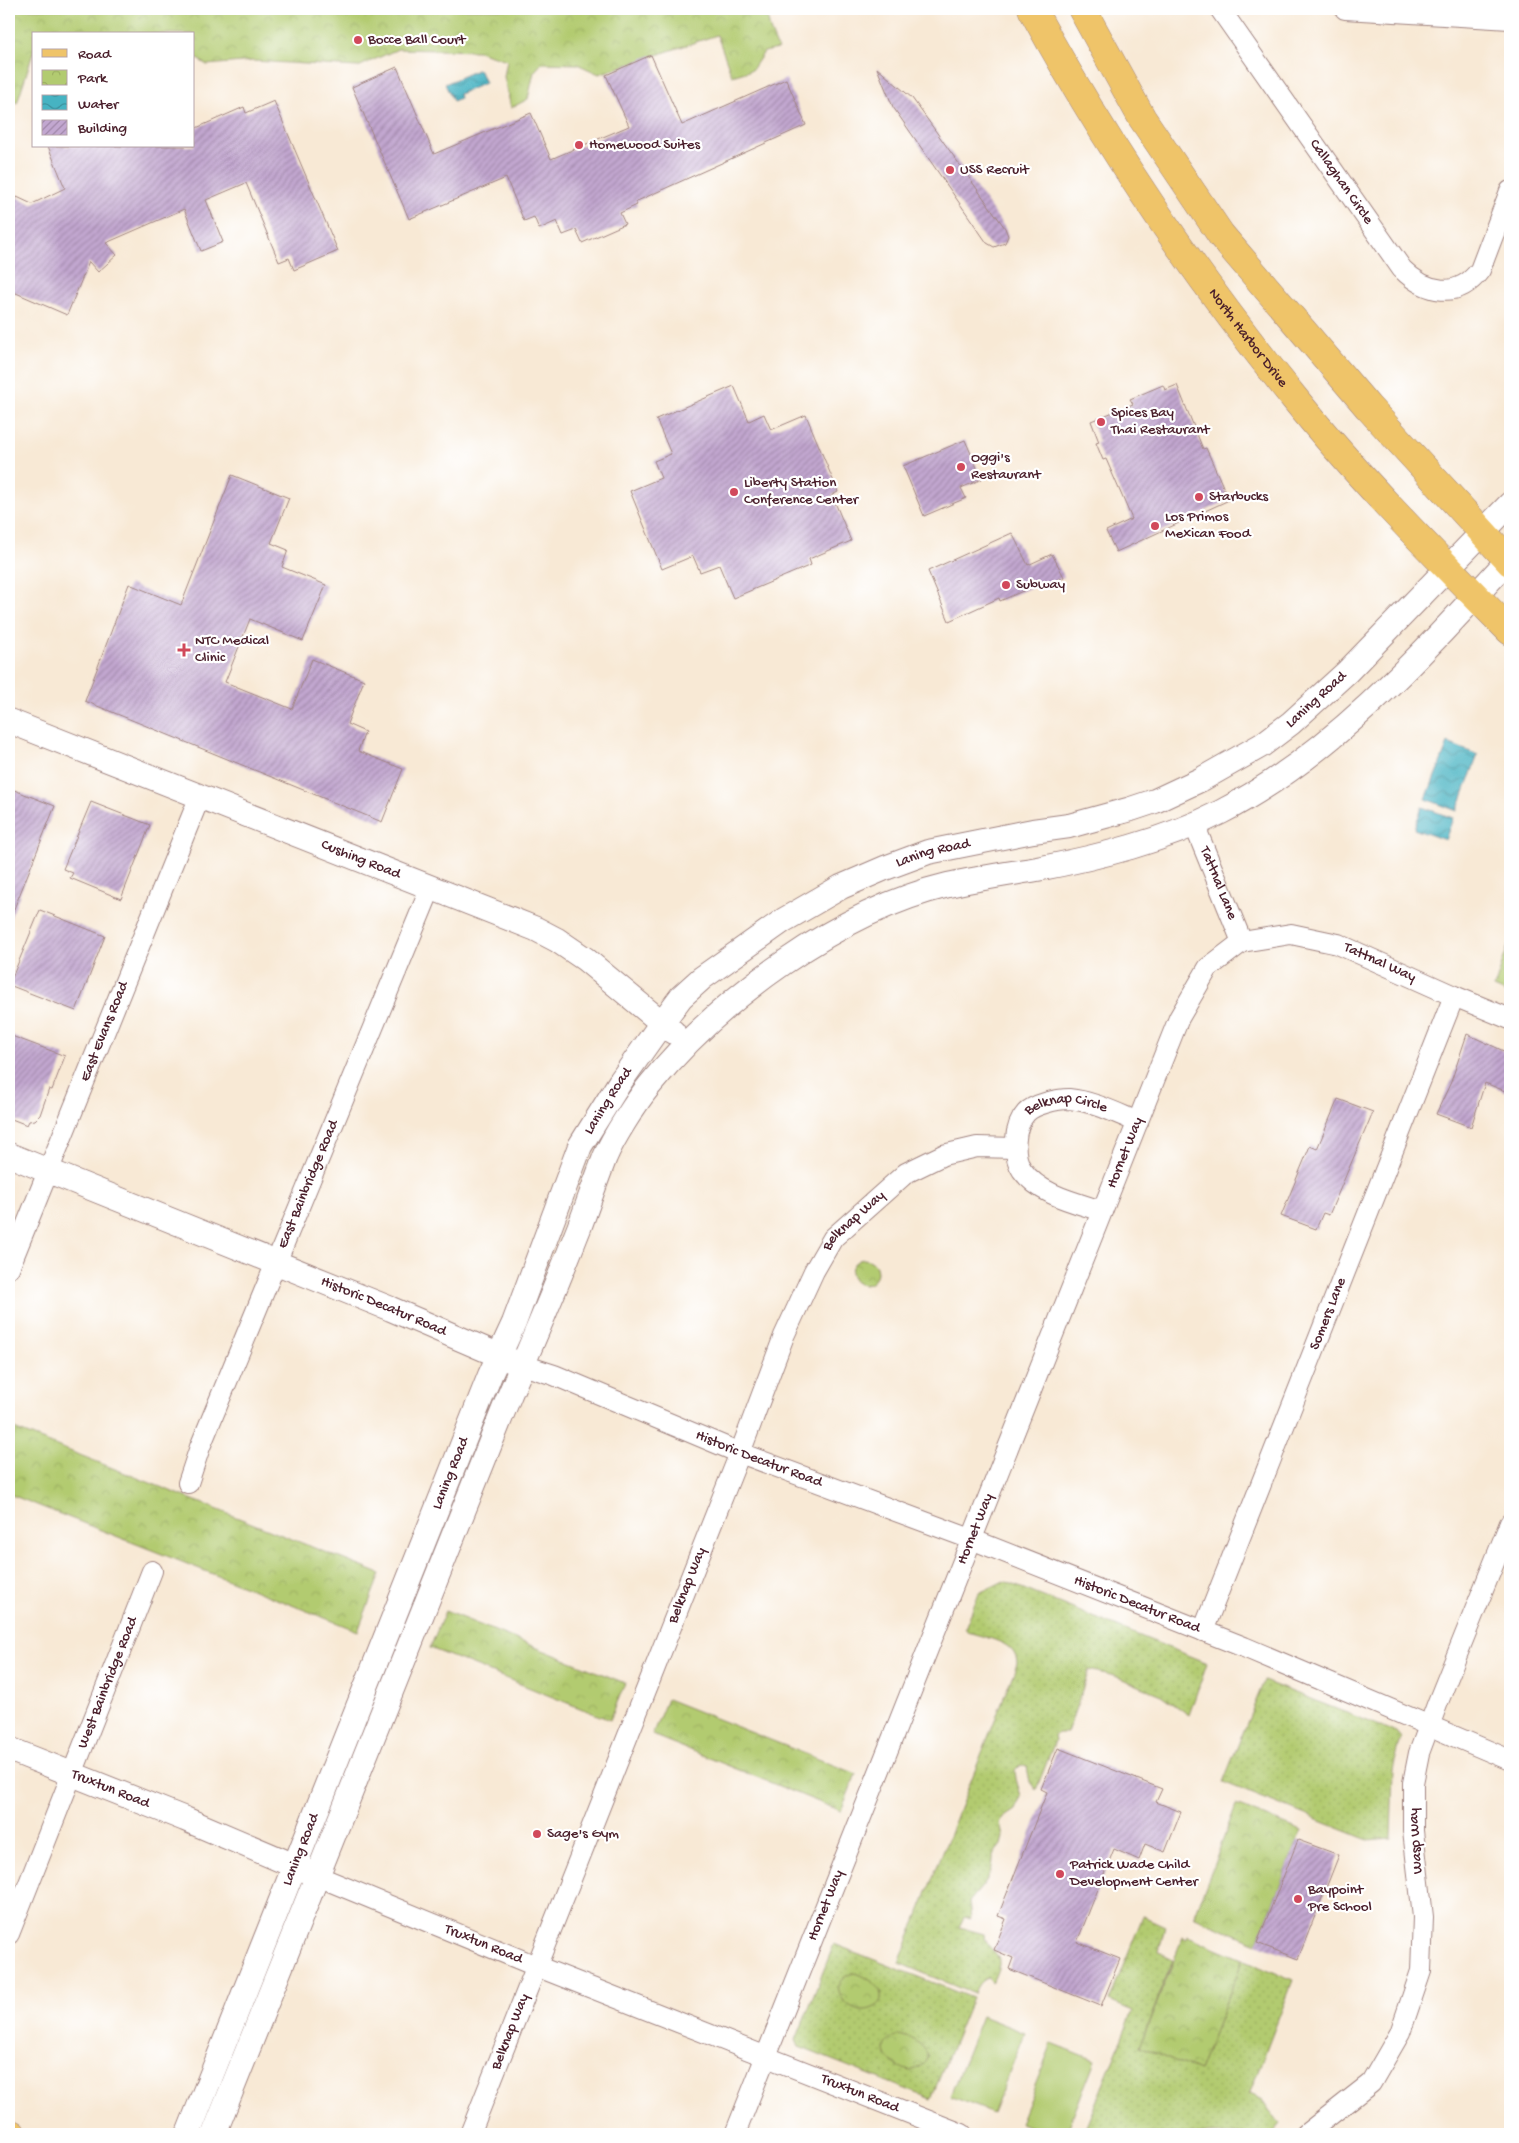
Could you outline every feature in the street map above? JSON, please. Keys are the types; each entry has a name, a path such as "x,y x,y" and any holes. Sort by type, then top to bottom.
{"main road":[{"name":"North Harbor Drive","path":"1032,9 1122,162 1212,292 1290,393 1324,433 1397,515 1510,631"},
{"path":"1082,9 1142,118 1221,235 1357,394 1482,532 1510,560"}],"street":[{"name":"Callaghan Circle","path":"1220,9 1402,269 1410,277 1442,291 1456,289 1473,280 1485,258 1510,190"},
{"path":"1345,9 1510,19"},
{"name":"Laning Road","path":"188,2134 499,1355 514,1322 580,1146 620,1082 681,997 702,978 784,920 841,887 928,852 1033,831 1069,826 1155,801 1202,779 1262,745 1291,723 1347,672 1510,504"},
{"name":"Laning Road","path":"214,2134 510,1394 580,1227 607,1152 646,1090 687,1042 786,960 847,924 892,903 944,886 1111,853 1220,813 1271,782 1324,744 1373,700 1455,620 1510,560"},
{"name":"Cushing Road","path":"9,721 513,919 557,940 617,985 661,1024 687,1042"},
{"name":"East Evans Road","path":"9,1268 200,796"},
{"name":"Tattnal Lane","path":"1194,824 1242,942"},
{"name":"East Bainbridge Road","path":"188,1483 200,1447 431,886"},
{"name":"Tattnal Way","path":"1242,942 1291,934 1338,944 1454,996 1510,1018"},
{"name":"Hornet Way","path":"735,2134 1179,1018 1208,968 1242,942"},
{"name":"Somers Lane","path":"1203,1631 1454,996"},
{"name":"Belknap Circle","path":"1015,1148 1016,1132 1026,1112 1046,1102 1068,1099 1086,1102 1138,1122"},
{"name":"Belknap Way","path":"470,2134 740,1453 784,1336 814,1271 833,1238 906,1173 943,1156 977,1147 1015,1148"},
{"path":"1015,1148 1021,1169 1035,1183 1051,1194 1102,1211"},
{"name":"Historic Decatur Road","path":"9,1155 276,1262 523,1365 554,1375 740,1453 971,1539 1244,1647 1510,1760"},
{"name":"Wasp Way","path":"1306,2134 1371,2083 1400,2033 1422,1971 1423,1917 1413,1831 1413,1783 1419,1753 1429,1726 1510,1523"},
{"name":"West Bainbridge Road","path":"9,1934 152,1571"},
{"name":"Truxtun Road","path":"9,1749 72,1773 536,1966 962,2134"}],"green space":[{"path":"9,9 766,9 770,30 778,49 764,52 752,70 732,76 717,35 599,74 577,64 542,63 534,72 528,99 511,108 504,77 507,60 478,51 398,49 358,67 253,61 207,65 195,58 195,32 32,32 32,56 17,103 9,99"},
{"path":"1510,940 1510,995 1494,988"},
{"path":"864,1259 873,1263 877,1272 873,1281 864,1285 855,1281 851,1272 855,1263"},
{"path":"9,1427 380,1574 358,1631 9,1494"},
{"path":"1004,1581 1207,1663 1189,1715 1161,1695 1115,1676 1089,1670 1067,1733 1058,1733 1054,1736 1055,1741 1036,1790 1030,1782 1027,1767 1020,1765 1015,1770 1021,1796 1015,1810 1003,1818 1000,1823 1003,1837 1001,1845 993,1855 989,1876 969,1902 971,1919 964,1917 959,1927 984,1934 986,1943 995,1952 999,1960 992,1983 988,1978 983,1980 977,1986 974,1994 899,1963 1017,1664 1016,1656 1006,1645 968,1632 965,1628 979,1593"},
{"path":"445,1611 625,1683 610,1720 430,1648"},
{"path":"1264,1681 1396,1732 1401,1738 1393,1770 1391,1838 1368,1840 1223,1782"},
{"path":"667,1699 856,1774 841,1811 652,1735"},
{"path":"1236,1805 1302,1831 1257,1943 1194,1917"},
{"path":"1143,1916 1165,1926 1159,1952 1173,1959 1140,2046 1199,2071 1243,1959 1293,1981 1249,2095 1263,2100 1280,2125 1272,2134 1083,2134 1133,2011 1109,2001"},
{"path":"1188,1936 1243,1959 1199,2071 1140,2046 1183,1937 1187,1939"},
{"path":"834,1944 972,1998 931,2099 799,2047 796,2040"},
{"path":"854,1973 866,1978 878,1987 882,1998 880,2003 873,2008 864,2010 855,2008 847,2004 842,1998 839,1984 844,1978"},
{"path":"982,2016 1025,2033 993,2113 950,2096"},
{"path":"898,2035 915,2041 925,2050 927,2056 920,2066 910,2071 896,2065 887,2055 886,2045"},
{"path":"1052,2043 1095,2060 1066,2134 1049,2134 1020,2123"}],"water":[{"path":"479,69 485,83 459,94 460,98 453,101 445,84"},
{"path":"1448,743 1478,755 1457,811 1426,799"},
{"path":"1422,807 1453,818 1445,840 1414,829"}],"building":[{"path":"651,55 682,125 786,79 806,125 635,202 637,205 620,213 625,224 582,243 576,230 563,235 557,221 539,229 534,217 524,221 506,178 409,219 352,87 397,67 434,154 531,113 551,159 629,126 606,75"},
{"name":"USS Recruit","path":"877,68 912,98 1005,228 1008,236 1005,243 994,247 987,243 893,107"},
{"path":"274,101 338,251 294,270 289,258 279,262 246,183 206,200 223,242 201,251 184,209 106,243 117,255 98,272 89,262 67,315 9,290 9,214 17,197 32,204 65,188 49,148 195,148 195,129 244,107 246,113"},
{"path":"1163,385 1165,390 1177,385 1203,449 1206,448 1229,500 1116,552 1106,531 1132,519 1106,459 1103,460 1096,443 1099,442 1091,421 1133,404 1130,399"},
{"name":"Liberty Station Conference Center","path":"734,386 749,421 764,414 771,430 806,415 838,492 832,495 851,541 809,559 811,565 733,598 719,565 700,572 693,556 662,569 630,491 661,478 654,461 671,454 656,419"},
{"path":"965,440 982,479 961,488 966,498 924,516 903,466"},
{"name":"NTC Medical Clinic","path":"232,475 289,498 271,543 288,550 282,567 326,585 303,641 250,619 225,682 292,709 312,659 364,680 347,724 365,732 358,751 403,769 382,822 85,701 129,584 181,605"},
{"path":"1012,533 1028,565 1052,554 1064,577 1043,587 1041,583 1000,601 999,598 949,621 928,571"},
{"path":"9,788 55,806 10,919 9,919"},
{"path":"91,802 150,825 121,899 70,878 73,873 63,869"},
{"path":"40,910 105,936 76,1011 9,985"},
{"path":"1467,1034 1510,1054 1510,1093 1485,1083 1471,1127 1436,1114 1451,1082"},
{"path":"9,1035 65,1056 52,1090 49,1089 40,1115 35,1120 29,1121 27,1125 9,1118"},
{"path":"1338,1099 1373,1112 1329,1215 1323,1213 1316,1229 1281,1216 1310,1146 1317,1149"},
{"name":"Patrick Wade Child Development Center","path":"1058,1748 1162,1789 1156,1802 1181,1812 1165,1852 1145,1844 1139,1860 1114,1849 1077,1942 1120,1959 1101,2006 1009,1969 1013,1958 994,1950 1006,1919 998,1916 1047,1792 1041,1789"},
{"name":"Baypoint Pre School","path":"1298,1840 1339,1855 1298,1959 1257,1943"}],"place":[{"name":"Bocce Ball Court","path":"358,40"},
{"name":"Homewood Suites","path":"579,145"},
{"name":"USS Recruit","path":"950,170"},
{"name":"Spices Bay Thai Restaurant","path":"1101,422"},
{"name":"Oggi's Restaurant","path":"961,467"},
{"name":"Liberty Station Conference Center","path":"734,492"},
{"name":"Starbucks","path":"1199,497"},
{"name":"Los Primos Mexican Food","path":"1155,526"},
{"name":"Subway","path":"1006,585"},
{"name":"NTC Medical Clinic","path":"184,650"},
{"name":"Sage's Gym","path":"537,1834"},
{"name":"Patrick Wade Child Development Center","path":"1060,1874"},
{"name":"Baypoint Pre School","path":"1298,1899"}]}
